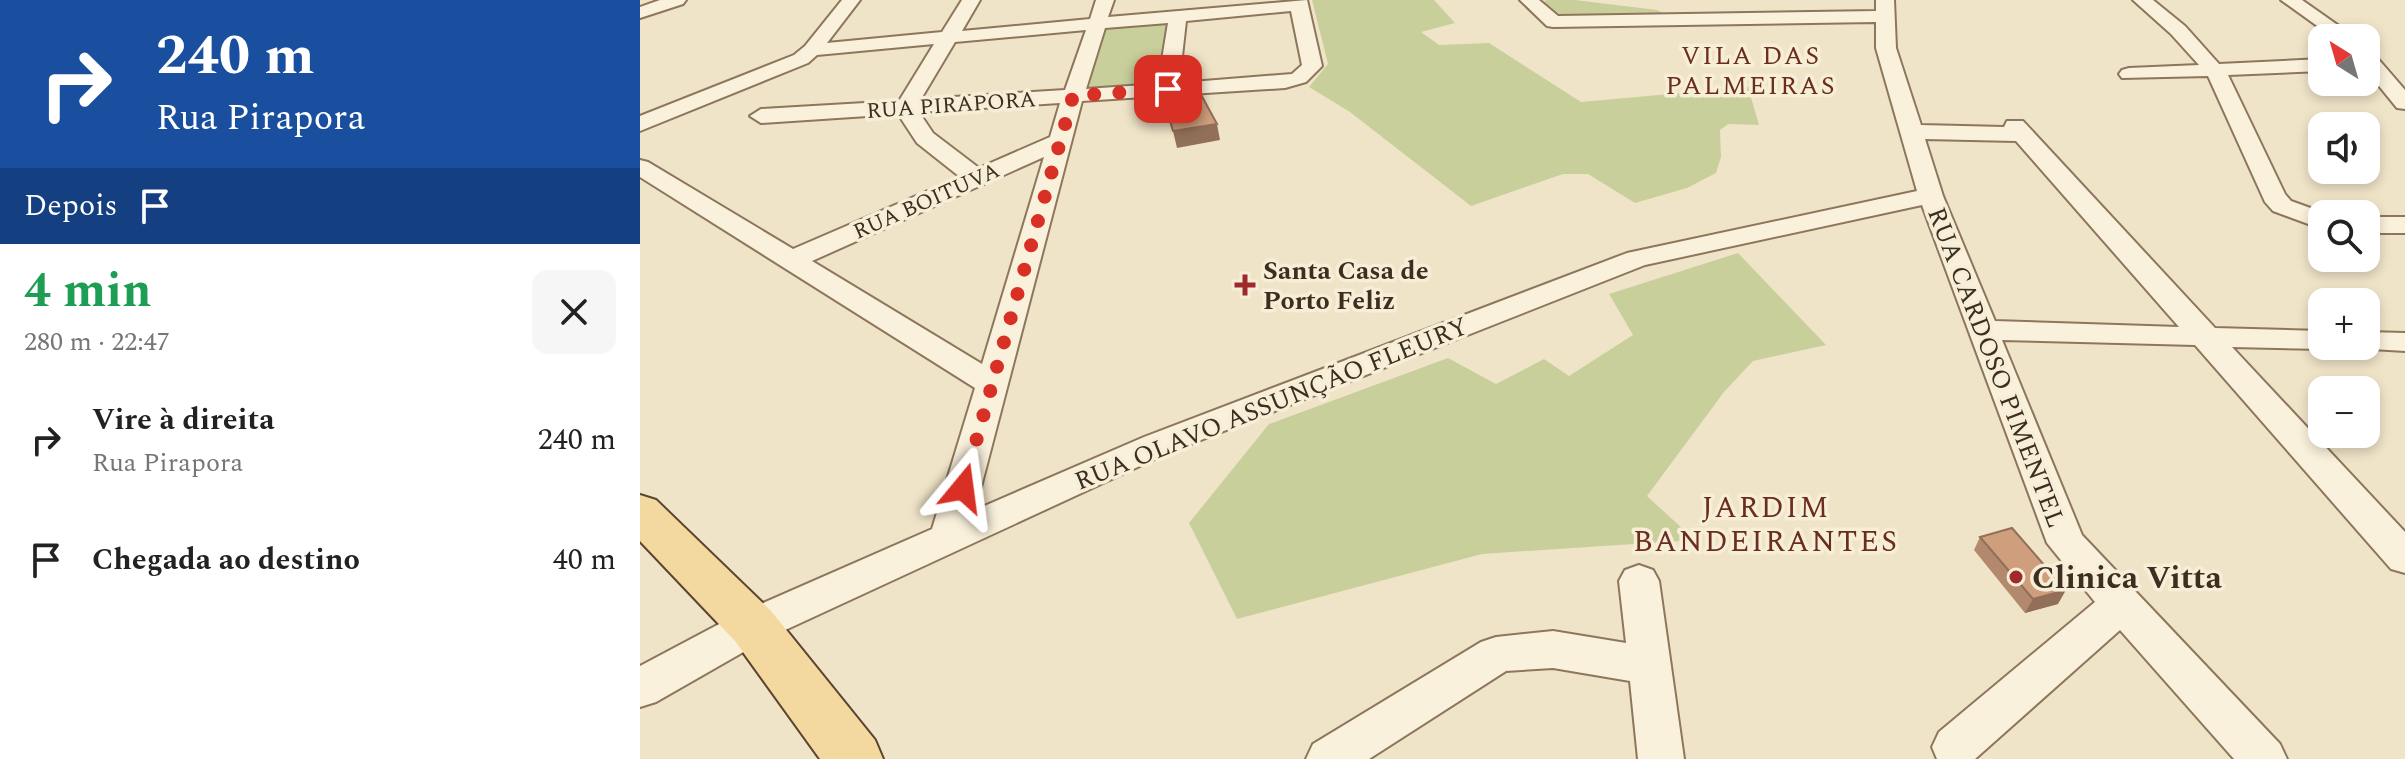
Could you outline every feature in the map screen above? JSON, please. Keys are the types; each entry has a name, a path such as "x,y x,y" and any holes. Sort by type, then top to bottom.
{"main road":[{"path":"640,512 753,626 854,759"}],"street":[{"path":"640,13 677,0"},
{"path":"807,54 851,0"},
{"path":"971,0 906,107 909,120 917,131 977,178"},
{"path":"1529,0 1553,22 1730,18 1885,8"},
{"path":"1730,18 1739,0"},
{"path":"2142,0 2178,30 2216,72 2274,197 2282,206 2308,217"},
{"path":"2290,0 2326,24"},
{"path":"1609,2 1663,9 1700,19"},
{"path":"640,124 807,54 948,38 1101,12 1178,16 1298,3"},
{"name":"RUA PIRAPORA","path":"761,116 1285,82 1299,78 1312,66 1298,3"},
{"name":"RUA CARDOSO PIMENTEL","path":"1885,8 1886,48 1931,196 2066,543 2264,759"},
{"path":"949,536 1073,96 1101,12"},
{"path":"1168,89 1178,16"},
{"path":"2380,61 2394,61"},
{"path":"2129,74 2308,66"},
{"path":"2380,75 2405,103"},
{"path":"1911,132 2019,130 2405,558"},
{"name":"RUA BOITUVA","path":"791,260 1061,141"},
{"path":"640,167 992,384"},
{"name":"RUA OLAVO ASSUNÇÃO FLEURY","path":"640,688 753,626 1156,445 1637,259 1931,196"},
{"path":"2380,225 2405,225"},
{"path":"1985,330 2308,340"},
{"path":"2380,341 2405,342"},
{"path":"1639,581 1661,759"},
{"path":"1955,747 2122,603"},
{"path":"1329,759 1496,655 1522,647 1553,648 1648,666"}],"green space":[{"path":"1312,0 1434,0 1455,23 1421,32 1439,45 1489,43 1581,102 1748,87 1759,125 1728,124 1720,130 1721,157 1716,173 1687,188 1635,203 1588,174 1563,174 1471,206 1350,112 1309,87 1328,64"},
{"path":"1546,0 1575,0 1657,10 1667,15 1558,19 1541,4"},
{"path":"1162,23 1167,26 1160,81 1147,87 1092,89 1089,86 1104,31 1118,25"},
{"path":"1738,253 1826,345 1753,361 1724,392 1647,496 1695,540 1482,554 1237,619 1189,523 1269,424 1448,358 1496,384 1544,359 1569,376 1633,335 1609,294"}],"building":[{"path":"1198,89 1217,124 1173,131 1167,111 1180,109 1175,94"},
{"path":"2012,528 2066,590 2033,599 1980,537"}],"place":[{"name":"Santa Casa de Porto Feliz","path":"1245,285"},
{"name":"Clinica Vitta","path":"2016,577"}],"district":[{"name":"VILA DAS PALMEIRAS","path":"1751,70"},
{"name":"JARDIM BANDEIRANTES","path":"1766,524"}],"route":[{"path":"963,488 1073,96 1168,89"}]}
